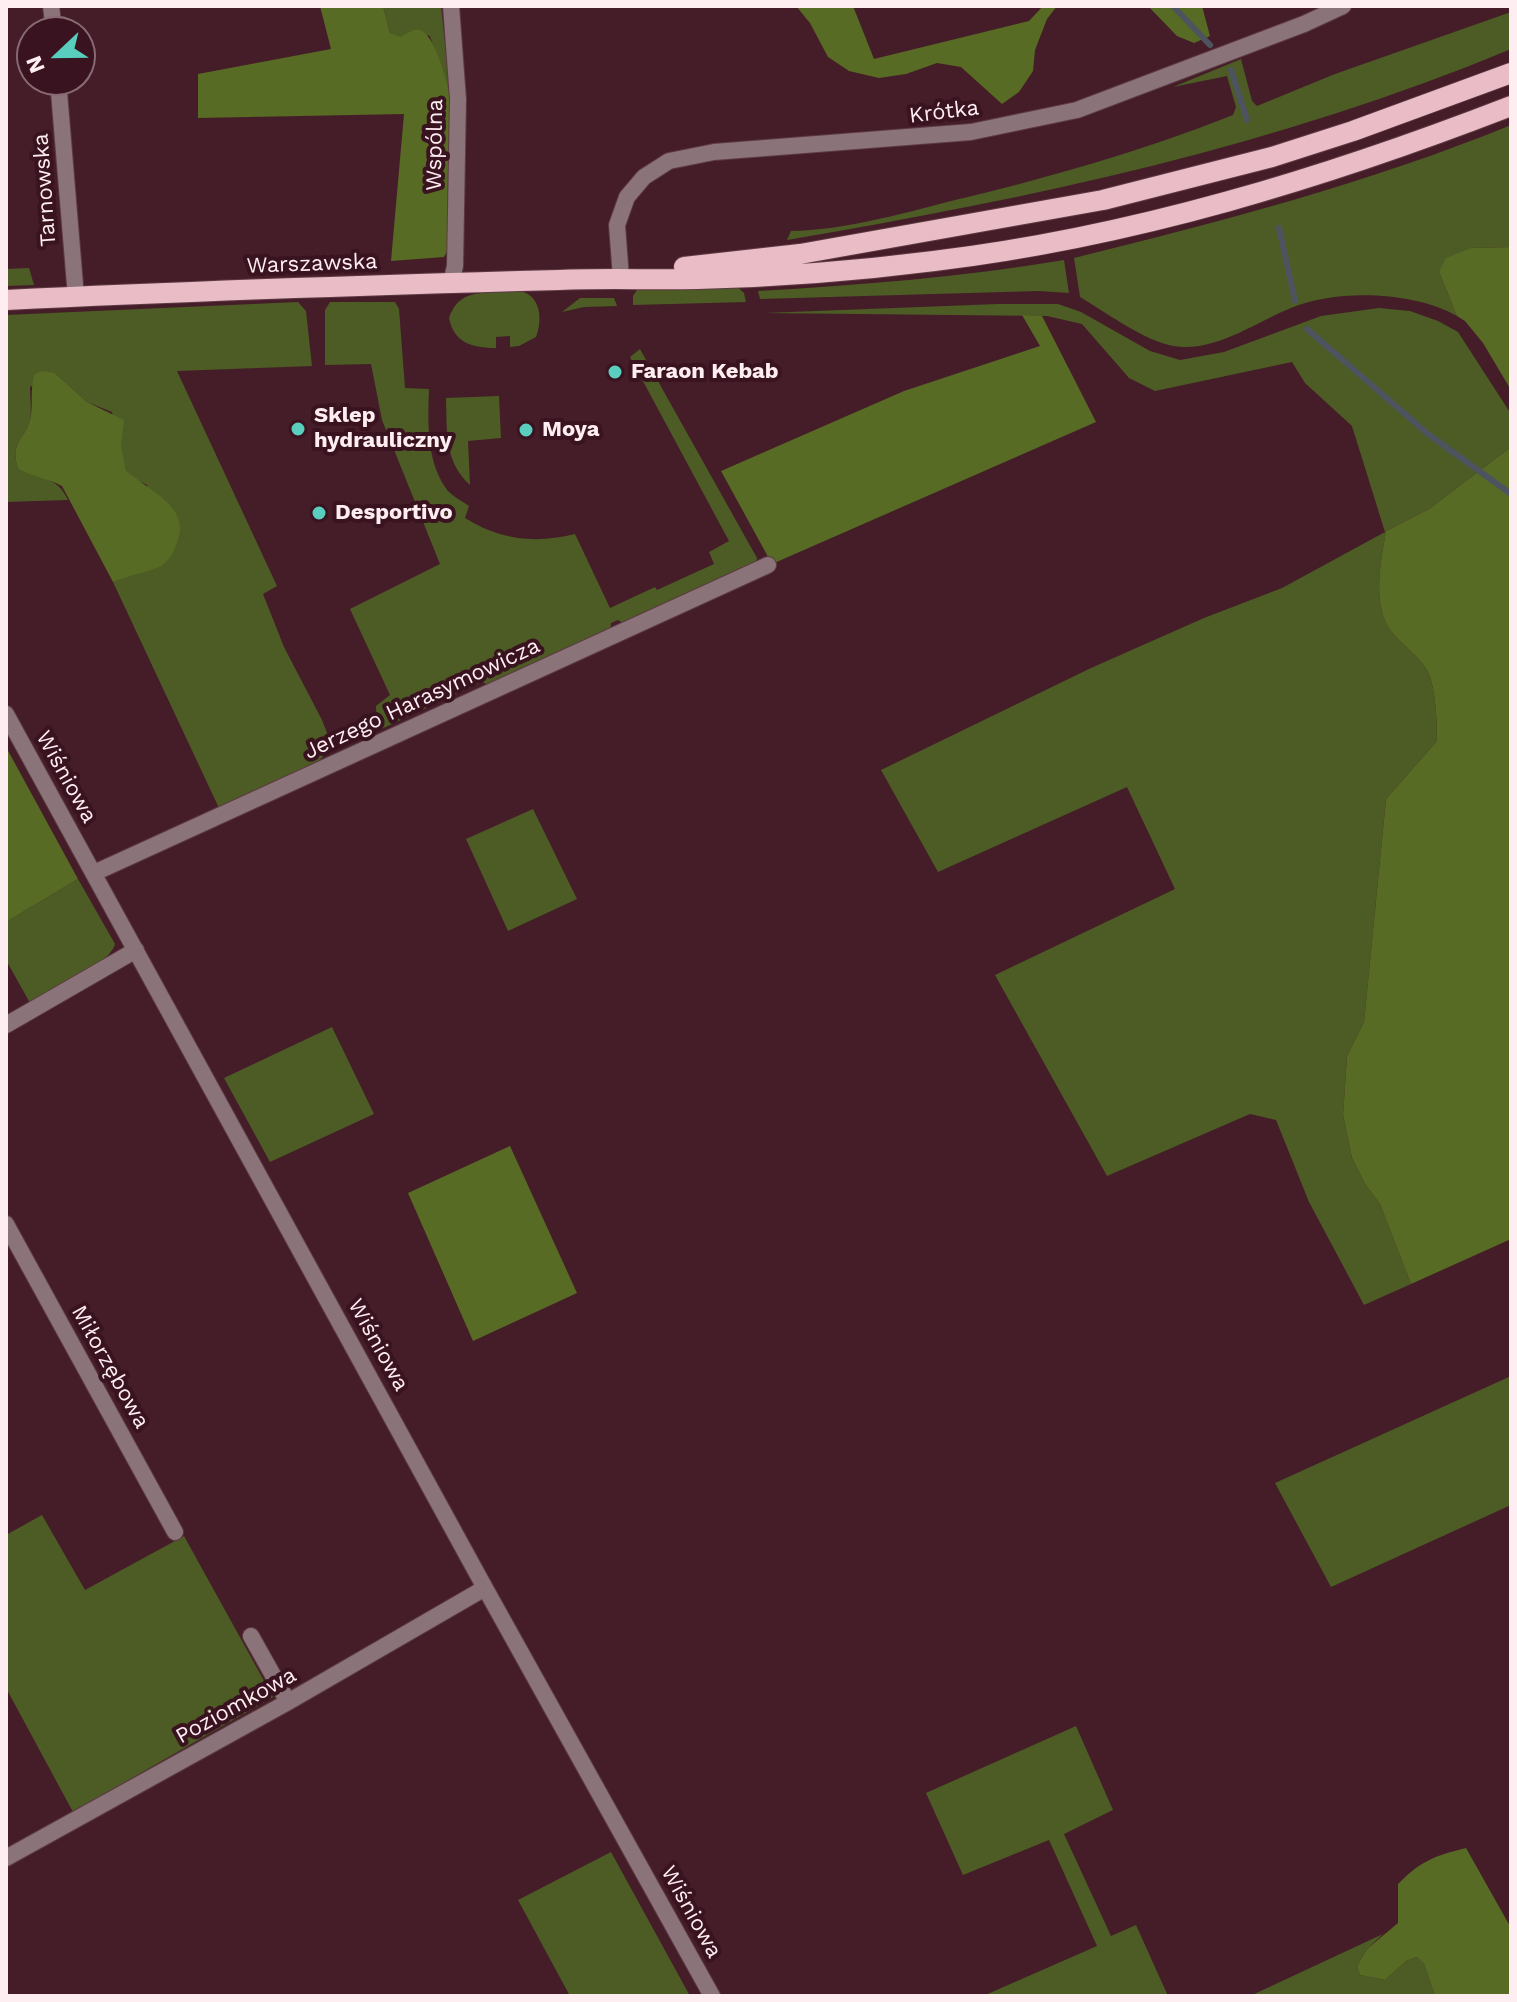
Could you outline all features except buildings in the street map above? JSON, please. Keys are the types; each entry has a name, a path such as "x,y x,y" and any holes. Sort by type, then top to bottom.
{"main road":[{"path":"621,278 675,268 800,254 1103,200 1272,157 1511,73"},
{"path":"621,278 696,279 841,271 937,261 1099,234 1288,186 1511,106"},
{"name":"Warszawska","path":"6,300 621,278"}],"street":[{"name":"Wspólna","path":"451,6 458,99 455,266 451,283"},
{"name":"Krótka","path":"621,278 617,225 627,197 644,177 669,161 714,152 971,132 1077,110 1304,24 1343,6"},
{"name":"Tarnowska","path":"59,96 76,297"},
{"name":"Jerzego Harasymowicza","path":"94,873 768,565"},
{"name":"Wiśniowa","path":"6,714 712,1996"},
{"path":"6,1025 136,950"},
{"name":"Miłorzębowa","path":"6,1224 175,1532"},
{"name":"Poziomkowa","path":"6,1858 288,1702 485,1588"},
{"path":"251,1636 288,1702"}],"green space":[{"path":"320,6 383,6 390,33 401,37 419,30 425,33 435,49 451,101 449,248 444,257 391,261 404,114 198,118 198,74 331,49"},
{"path":"383,6 441,6 451,101 430,36 411,31 401,38 390,33"},
{"path":"796,6 853,6 874,59 1029,21 1043,6 1057,6 1047,19 1035,50 1033,71 1019,92 1002,104 961,67 937,63 906,74 879,78 849,71 828,57 810,23"},
{"path":"1148,6 1202,6 1210,36 1194,43 1177,36"},
{"path":"1511,12 1511,49 1335,114 1245,141 1063,187 787,240 791,231 870,221 1056,174 1163,141 1233,115 1236,107 1227,76 1173,87 1241,59 1252,101 1257,106 1335,74"},
{"path":"1511,125 1511,247 1471,248 1439,272 1457,316 1397,297 1330,298 1291,308 1225,339 1183,347 1171,346 1144,335 1080,297 1074,258 1350,183"},
{"path":"1511,247 1511,390 1483,343 1457,316 1439,272 1446,258 1471,248"},
{"path":"1064,260 1069,293 1039,291 760,299 758,291 911,280"},
{"path":"29,268 34,285 6,286 6,269"},
{"path":"734,284 744,293 746,302 633,305 637,290"},
{"path":"523,292 534,299 540,318 536,337 510,347 510,336 496,337 496,348 472,345 455,333 449,318 456,305 470,295"},
{"path":"580,298 614,298 617,306 584,307 562,312"},
{"path":"298,302 306,311 312,366 177,371 277,586 263,594 284,647 329,738 327,752 317,763 219,808 113,582 159,567 147,485 126,470 112,412 87,402 55,373 30,387 31,416 17,447 18,469 53,482 68,500 6,502 6,315"},
{"path":"330,302 395,302 399,309 405,388 429,389 428,414 434,464 447,490 469,506 465,518 491,531 518,538 546,539 575,534 610,608 714,564 709,552 729,541 630,357 640,349 757,558 755,566 626,625 618,620 611,623 610,633 493,687 482,682 377,731 376,706 390,695 350,609 440,564 382,420 371,364 325,365 325,310"},
{"path":"1058,304 1081,312 1150,351 1180,360 1224,352 1321,316 1379,308 1410,311 1458,332 1511,414 1511,447 1429,509 1386,531 1382,554 1379,591 1383,614 1391,631 1419,660 1431,679 1437,741 1386,799 1364,1022 1347,1056 1343,1115 1352,1158 1365,1184 1380,1204 1411,1284 1364,1305 1309,1202 1276,1120 1250,1114 1107,1176 995,975 1175,889 1127,787 938,872 881,770 1091,668 1204,618 1282,588 1385,532 1352,426 1305,383 1292,362 1155,391 1129,378 1082,324 1047,316 764,313"},
{"path":"1022,315 1042,316 1096,422 772,564 721,471 904,391 1040,346"},
{"path":"42,371 55,373 87,402 124,420 121,446 126,470 164,499 178,517 178,540 172,554 161,566 113,582 62,486 18,469 17,447 30,420 35,374"},
{"path":"499,396 501,438 468,441 470,485 451,456 446,398"},
{"path":"1511,447 1511,1239 1411,1284 1380,1204 1365,1184 1352,1158 1343,1115 1347,1056 1364,1022 1386,799 1437,741 1431,679 1424,666 1387,625 1380,603 1380,566 1386,531 1429,509"},
{"path":"6,747 78,879 6,922"},
{"path":"533,809 577,899 508,931 466,839"},
{"path":"78,879 115,944 111,952 91,969 30,1003 6,960 6,922"},
{"path":"332,1027 374,1114 270,1162 224,1078"},
{"path":"510,1146 577,1293 473,1341 408,1193"},
{"path":"1511,1376 1511,1505 1331,1587 1275,1483"},
{"path":"42,1515 85,1590 184,1536 273,1697 73,1812 6,1688 6,1535"},
{"path":"1076,1726 1113,1810 1064,1834 1111,1936 1136,1925 1168,1996 983,1996 1097,1946 1049,1840 963,1875 926,1793"},
{"path":"1466,1848 1511,1928 1511,1996 1435,1996 1424,1964 1417,1957 1406,1961 1385,1980 1360,1975 1357,1966 1367,1949 1398,1923 1398,1884 1429,1860"},
{"path":"611,1852 690,1996 570,1996 518,1900"},
{"path":"1383,1934 1367,1949 1357,1966 1360,1975 1385,1980 1406,1961 1417,1957 1424,1964 1435,1996 1250,1996"}],"waterway":[{"path":"1173,6 1210,45"},
{"path":"1231,70 1247,120"},
{"path":"1279,228 1295,301"},
{"path":"1307,329 1428,434 1511,494"}],"place":[{"name":"Faraon Kebab","path":"615,372"},
{"name":"Sklep hydrauliczny","path":"298,429"},
{"name":"Moya","path":"526,430"},
{"name":"Desportivo","path":"319,513"}]}
